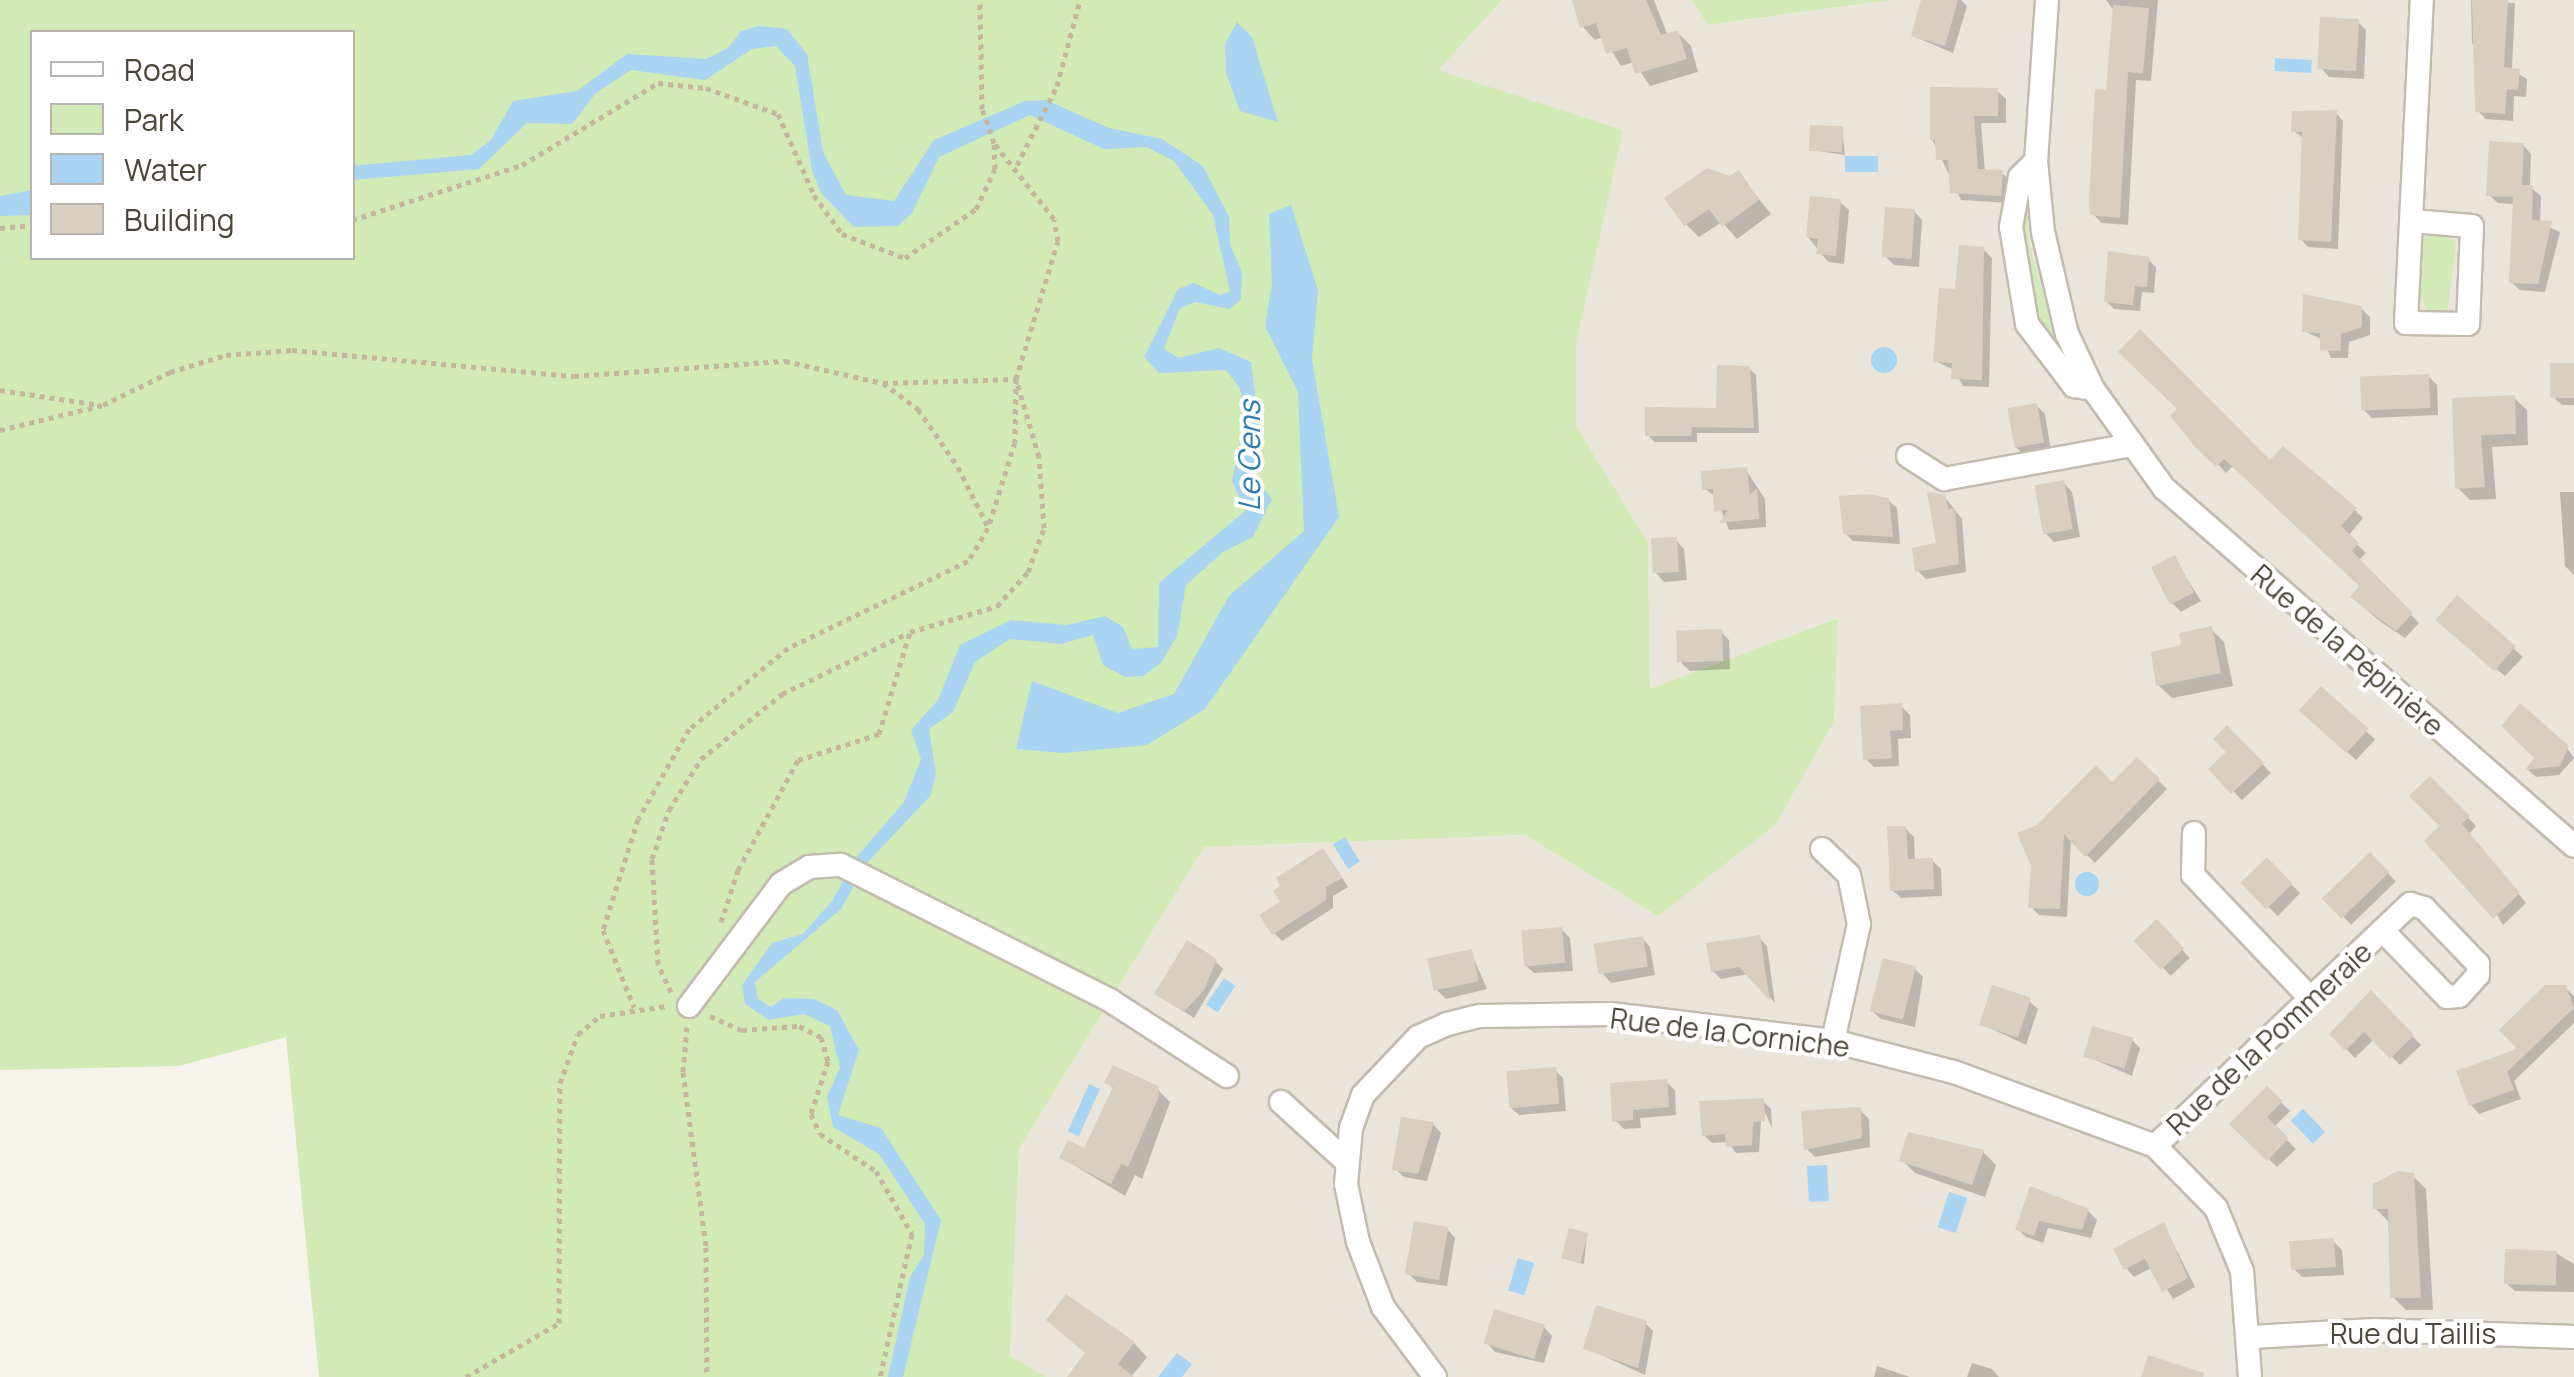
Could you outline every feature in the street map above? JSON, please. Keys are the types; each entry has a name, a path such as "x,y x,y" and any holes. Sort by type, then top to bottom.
{"street":[{"name":"Rue de la Pépinière","path":"2047,0 2036,160 2054,287 2094,388 2164,488 2574,846"},
{"path":"2412,220 2472,226 2468,324 2406,323 2422,0"},
{"name":"Rue de la Pépinière","path":"2036,160 2020,178 2012,227 2027,324 2074,386 2094,388"},
{"path":"1908,456 1944,479 2132,445"},
{"path":"2194,832 2193,875 2310,997"},
{"path":"1822,849 1849,875 1859,924 1833,1042"},
{"path":"689,1006 781,884 809,867 841,866 1110,1001 1227,1076"},
{"name":"Rue de la Pommeraie","path":"2154,1146 2383,931"},
{"name":"Rue de la Corniche","path":"1435,1377 1383,1307 1358,1242 1347,1162 1363,1095 1391,1060 1418,1037 1480,1016 1612,1014 1833,1042 1954,1072 2154,1146 2216,1208 2242,1271 2252,1337 2250,1377"},
{"path":"1281,1102 1347,1162"},
{"name":"Rue du Taillis","path":"2252,1337 2374,1330 2574,1337"}],"path":[{"path":"355,219 522,165 658,83 706,88 778,114 814,195 842,234 905,258 976,209 994,169 993,141 982,110 980,0"},
{"path":"1016,166 1057,86 1080,0"},
{"path":"634,1007 603,930 638,819 689,729 788,648 968,561 988,528 1016,442 1016,379 1058,240 1054,219 993,141"},
{"path":"0,228 30,225"},
{"path":"0,430 104,405 170,372 226,355 292,350 574,376 785,362 883,383 1016,379"},
{"path":"880,1377 912,1234 876,1171 820,1134 812,1114 828,1062 821,1037 800,1026 742,1030 689,1006 663,986 650,902 652,858 669,810 701,759 782,694 910,632 997,606 1028,572 1044,528 1042,493 1039,457 1016,379"},
{"path":"883,383 918,410 958,467 988,528"},
{"path":"0,390 104,405"},
{"path":"718,932 738,870 798,760 879,734 910,632"},
{"path":"466,1377 560,1324 566,1057 578,1034 600,1016 634,1007 689,1006"},
{"path":"689,1006 683,1072 706,1247 707,1377"}],"shaded area":[{"path":"1502,0 1692,0 1707,25 1892,0 2574,0 2574,1377 1047,1377 1010,1357 1019,1149 1204,847 1525,835 1658,916 1834,721 1837,618 1650,690 1648,543 1576,427 1576,344 1622,130 1437,70"}],"green space":[{"path":"0,0 1502,0 1438,70 1623,130 1576,344 1576,426 1648,543 1650,689 1838,618 1834,721 1776,824 1658,916 1525,835 1204,847 1019,1149 1010,1356 1047,1377 319,1377 286,1037 179,1066 0,1070"},
{"path":"1692,0 1891,0 1707,25"},
{"path":"2027,203 2029,243 2062,361 2034,308 2020,232"},
{"path":"2442,232 2456,242 2447,315 2428,314 2419,288 2423,238"}],"water":[{"path":"1237,22 1252,37 1278,122 1240,111 1226,73 1225,44"},
{"name":"Le Cens","path":"759,26 787,29 807,54 823,152 846,195 894,201 934,140 1025,101 1046,100 1109,128 1162,139 1203,166 1229,217 1230,245 1242,272 1241,299 1230,309 1195,302 1180,308 1164,349 1179,358 1219,348 1251,362 1260,430 1252,474 1272,499 1253,537 1223,552 1186,585 1177,636 1161,663 1143,676 1125,677 1103,665 1093,635 1061,644 1010,639 975,662 953,712 929,729 936,773 931,795 867,863 841,909 755,982 758,999 771,1007 784,998 814,999 837,1010 859,1050 838,1115 881,1128 941,1220 903,1377 888,1377 910,1277 924,1255 925,1224 879,1154 833,1127 827,1096 840,1068 830,1026 804,1014 769,1020 745,1004 742,985 772,943 803,934 832,901 855,859 904,802 921,759 911,730 938,700 960,645 1011,620 1067,625 1105,616 1123,627 1132,649 1158,647 1159,583 1245,511 1232,481 1245,415 1240,389 1226,370 1159,373 1144,357 1178,289 1194,283 1220,295 1230,292 1213,215 1174,161 1147,147 1104,149 1030,115 939,157 912,213 898,226 854,227 821,193 812,171 795,66 776,46 752,49 705,80 631,70 596,93 572,124 527,123 479,169 355,180 355,166 471,155 491,140 513,101 577,91 627,54 706,59 728,48 741,31"},
{"path":"2275,58 2312,60 2311,73 2274,71"},
{"path":"1845,156 1878,156 1878,172 1845,172"},
{"path":"30,190 30,215 0,216 0,196"},
{"path":"1291,205 1318,290 1312,359 1339,517 1205,709 1147,745 1063,753 1016,749 1032,681 1118,713 1174,694 1229,596 1304,531 1298,392 1265,326 1272,284 1269,214"},
{"path":"1884,347 1893,351 1897,360 1893,369 1884,373 1875,369 1871,360 1875,351"},
{"path":"1345,837 1360,862 1348,869 1333,844"},
{"path":"2087,872 2096,875 2096,893 2087,896 2078,893 2075,884 2078,875"},
{"path":"1224,978 1236,986 1218,1012 1206,1005"},
{"path":"1089,1084 1100,1089 1079,1136 1068,1132"},
{"path":"2303,1109 2325,1132 2313,1144 2291,1121"},
{"path":"1827,1165 1829,1201 1809,1202 1807,1166"},
{"path":"1949,1192 1967,1198 1956,1233 1938,1227"},
{"path":"1518,1258 1534,1263 1524,1295 1508,1291"},
{"path":"1177,1353 1192,1364 1182,1377 1158,1377"}],"building":[{"path":"1572,0 1646,0 1661,35 1678,30 1687,59 1635,74 1627,48 1606,54 1596,23 1580,28"},
{"path":"1921,0 1958,0 1945,46 1911,36"},
{"path":"2472,0 2508,0 2504,67 2520,69 2518,90 2507,89 2505,114 2475,112"},
{"path":"2113,5 2149,8 2143,74 2128,72 2120,218 2090,215 2089,201 2095,89 2106,90"},
{"path":"2320,17 2359,19 2356,71 2317,69"},
{"path":"1930,87 1998,88 1998,116 1974,116 1978,169 2003,170 2001,196 1950,193 1948,160 1936,160 1935,140 1930,140"},
{"path":"2337,110 2331,242 2298,240 2302,132 2291,132 2292,111"},
{"path":"1810,125 1843,126 1842,152 1809,151"},
{"path":"2489,141 2524,143 2522,185 2533,185 2532,220 2552,221 2538,284 2509,283 2513,197 2486,196"},
{"path":"1707,168 1730,176 1739,170 1759,200 1722,227 1709,209 1684,226 1664,198"},
{"path":"1810,196 1841,199 1836,256 1816,254 1818,239 1806,237"},
{"path":"1885,207 1915,209 1911,259 1882,257"},
{"path":"1959,245 1984,247 1982,380 1951,379 1952,363 1933,362 1939,288 1955,289"},
{"path":"2108,251 2149,257 2147,287 2135,286 2133,305 2104,302"},
{"path":"2303,294 2362,306 2362,327 2341,334 2341,351 2320,350 2320,333 2302,332"},
{"path":"2140,329 2270,460 2283,446 2357,508 2341,526 2359,543 2352,551 2413,613 2396,631 2350,597 2359,586 2224,459 2216,467 2196,448 2170,416 2177,409 2118,352"},
{"path":"2550,363 2574,363 2574,398 2550,398"},
{"path":"1717,365 1750,366 1754,428 1692,427 1691,436 1645,436 1645,407 1716,408"},
{"path":"2429,374 2430,408 2361,410 2360,376"},
{"path":"2515,395 2516,434 2481,435 2485,487 2455,489 2452,398"},
{"path":"2037,403 2044,442 2014,448 2007,408"},
{"path":"1747,467 1750,495 1757,488 1759,519 1719,523 1728,510 1714,512 1713,489 1702,490 1701,471"},
{"path":"2064,480 2073,529 2043,534 2034,485"},
{"path":"1927,492 1945,494 1948,509 1955,508 1959,564 1915,572 1912,548 1936,543"},
{"path":"1869,494 1889,498 1893,537 1843,534 1839,496"},
{"path":"1677,537 1679,572 1653,573 1651,538"},
{"path":"2175,555 2194,592 2170,605 2151,567"},
{"path":"2457,595 2516,646 2494,671 2435,620"},
{"path":"2212,626 2221,673 2156,686 2151,652 2181,645 2179,633"},
{"path":"1722,629 1723,661 1677,663 1676,631"},
{"path":"2321,686 2369,729 2346,753 2299,711"},
{"path":"1902,703 1903,730 1890,731 1892,758 1863,760 1860,706"},
{"path":"2520,703 2569,746 2560,766 2525,770 2534,758 2501,726"},
{"path":"2227,725 2264,763 2231,794 2208,769 2226,752 2213,739"},
{"path":"2137,757 2160,779 2085,857 2064,834 2060,909 2028,908 2031,866 2017,833 2037,825 2096,765 2112,782"},
{"path":"2430,776 2470,816 2462,824 2520,893 2493,919 2424,841 2439,826 2409,796"},
{"path":"1887,826 1906,826 1908,859 1933,858 1934,889 1890,891"},
{"path":"1323,848 1342,878 1326,887 1326,900 1272,935 1259,915 1280,902 1273,891 1280,886 1276,878"},
{"path":"2370,852 2389,872 2341,919 2322,899"},
{"path":"2267,857 2293,884 2266,909 2240,883"},
{"path":"2157,919 2184,948 2161,970 2134,941"},
{"path":"1562,927 1565,963 1524,966 1521,931"},
{"path":"1760,935 1770,1001 1739,967 1711,972 1706,943"},
{"path":"1643,936 1648,967 1598,974 1594,944"},
{"path":"1187,940 1217,959 1204,990 1184,1012 1154,994"},
{"path":"1472,949 1479,981 1434,991 1427,959"},
{"path":"1883,958 1916,966 1903,1020 1870,1011"},
{"path":"1992,985 2031,998 2018,1038 1979,1025"},
{"path":"2545,985 2566,985 2574,1008 2507,1072 2514,1090 2469,1106 2456,1071 2517,1049 2499,1030"},
{"path":"2371,990 2414,1035 2390,1059 2364,1032 2345,1051 2329,1034"},
{"path":"2092,1026 2133,1038 2125,1069 2083,1057"},
{"path":"1113,1065 1158,1086 1159,1096 1128,1167 1121,1164 1111,1184 1059,1158 1068,1140 1084,1148 1113,1087 1104,1083"},
{"path":"1556,1067 1559,1104 1509,1108 1506,1071"},
{"path":"1667,1079 1669,1107 1633,1110 1633,1120 1612,1122 1610,1083"},
{"path":"2267,1086 2283,1101 2267,1117 2289,1138 2267,1161 2229,1124"},
{"path":"1764,1098 1765,1121 1753,1122 1752,1145 1726,1147 1725,1134 1702,1136 1699,1101"},
{"path":"1861,1108 1862,1138 1804,1150 1801,1111"},
{"path":"1401,1117 1434,1122 1418,1174 1392,1170"},
{"path":"1908,1132 1984,1150 1972,1185 1899,1161"},
{"path":"2398,1171 2414,1173 2421,1298 2390,1298 2388,1209 2373,1209 2373,1184"},
{"path":"2030,1186 2089,1209 2082,1230 2039,1221 2034,1236 2015,1230"},
{"path":"1414,1221 1448,1227 1439,1280 1405,1274"},
{"path":"2164,1222 2188,1278 2162,1292 2145,1259 2124,1270 2113,1249"},
{"path":"1569,1228 1588,1233 1580,1263 1561,1258"},
{"path":"2334,1238 2336,1267 2291,1270 2289,1241"},
{"path":"2505,1249 2557,1251 2556,1286 2504,1284"},
{"path":"1066,1294 1135,1342 1118,1364 1134,1377 1067,1377 1085,1353 1046,1320"},
{"path":"1596,1305 1647,1321 1638,1368 1583,1349"},
{"path":"1494,1309 1545,1324 1534,1359 1483,1343"},
{"path":"2148,1355 2204,1373 2203,1377 2141,1377"}]}
